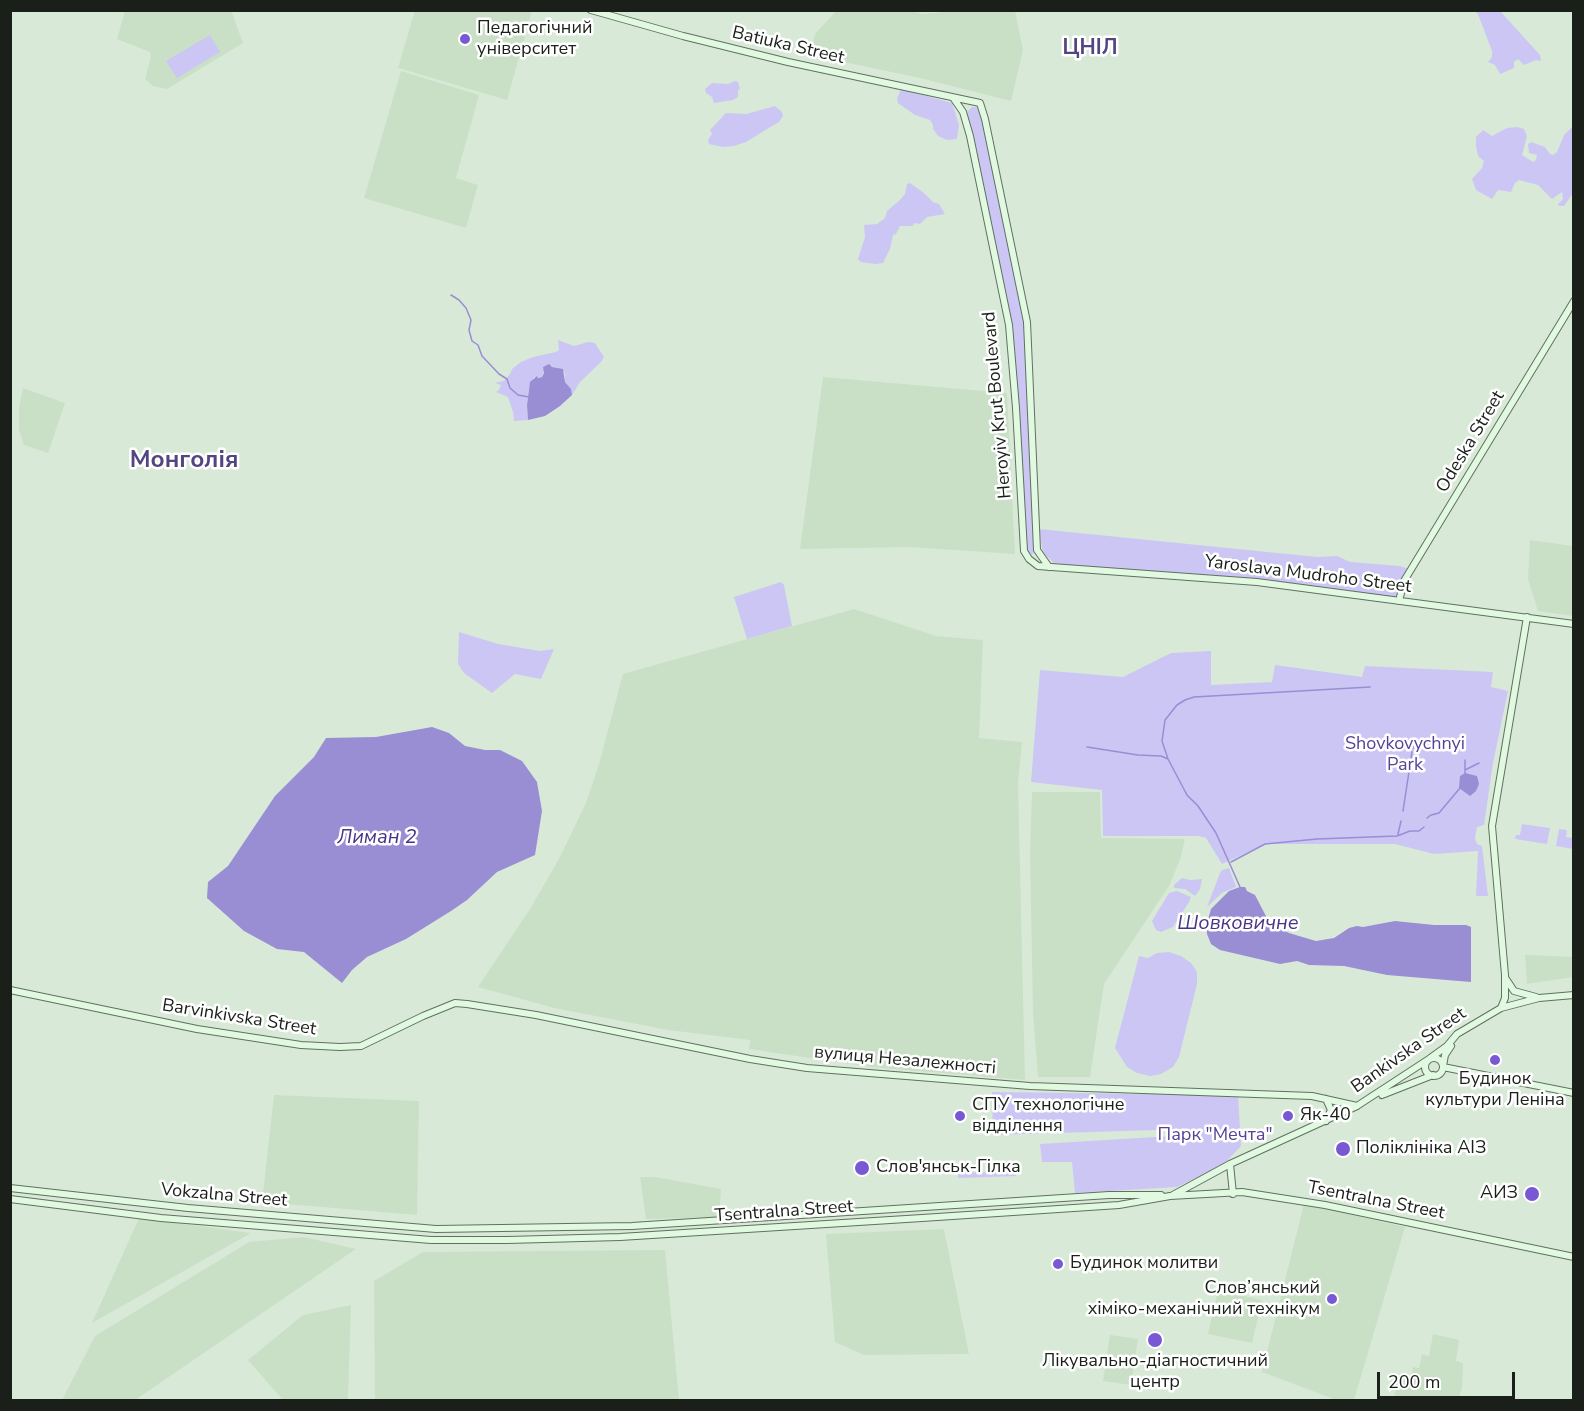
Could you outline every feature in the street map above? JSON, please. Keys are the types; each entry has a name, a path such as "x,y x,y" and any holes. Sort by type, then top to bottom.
{"street":[{"name":"Batiuka Street","path":"591,10 788,62 980,103"},
{"name":"Heroyiv Krut Boulevard","path":"954,99 963,112 970,136 1009,325 1024,551 1029,560 1038,566"},
{"name":"Heroyiv Krut Boulevard","path":"980,103 1027,322 1037,549 1049,567"},
{"name":"Odeska Street","path":"1399,601 1404,581 1574,301"},
{"name":"Yaroslava Mudroho Street","path":"1038,566 1257,582 1574,624"},
{"path":"1501,1008 1505,998 1505,975 1492,826 1527,617"},
{"path":"1505,975 1514,991 1539,998"},
{"name":"Barvinkivska Street","path":"10,990 197,1029 285,1043 340,1047 361,1046 455,1003"},
{"name":"Bankivska Street","path":"1170,1196 1230,1164 1357,1106 1429,1059 1447,1046 1457,1034 1501,1008 1539,998 1574,995"},
{"name":"вулиця Незалежності","path":"455,1003 483,1005 750,1059 807,1068 1030,1086 1312,1096 1357,1106"},
{"path":"1357,1106 1399,1087 1440,1073 1445,1055 1457,1034"},
{"path":"1433,1076 1425,1068 1426,1063 1429,1059 1437,1058 1443,1067 1574,1093"},
{"path":"1326,1121 1330,1109 1329,1100"},
{"path":"1329,1100 1341,1109 1341,1114"},
{"path":"1330,1109 1341,1114"},
{"path":"1230,1164 1233,1194"},
{"name":"Vokzalna Street","path":"10,1188 188,1208 436,1229"},
{"name":"Tsentralna Street","path":"436,1229 632,1226 1109,1195 1170,1196 1242,1192 1325,1205 1574,1257"},
{"name":"Tsentralna Street","path":"399,1237 431,1240 507,1240 620,1237 1119,1205 1170,1196"},
{"name":"Vokzalna Street","path":"10,1199 161,1218 399,1237"}],"shaded area":[{"path":"231,10 243,43 167,89 153,86 145,79 150,52 117,39 125,11"},
{"name":"Педагогічний університет","path":"415,10 532,11 507,100 398,68"},
{"path":"837,10 906,10 923,14 968,10 1015,11 1023,50 1011,101 920,78 810,55 815,34"},
{"path":"401,71 479,95 456,178 478,185 466,228 364,198"},
{"path":"823,377 1007,393 1015,554 909,547 800,549"},
{"path":"23,388 65,403 48,453 24,445 19,430 19,408"},
{"path":"1530,540 1573,546 1573,616 1538,611 1528,579"},
{"path":"854,609 936,636 983,640 979,738 1022,742 1018,784 1025,1080 871,1067 749,1049 750,1040 668,1030 554,1008 478,987 530,909 560,857 586,803 623,674"},
{"path":"1032,792 1100,792 1101,838 1185,839 1180,860 1169,886 1104,984 1090,1077 1038,1077 1033,1014 1030,852"},
{"path":"1525,955 1573,957 1573,977 1527,984"},
{"path":"274,1095 419,1101 417,1215 262,1202"},
{"path":"640,1177 655,1177 721,1189 719,1217 646,1219"},
{"name":"Слов’янський хіміко-механічний технікум","path":"1304,1204 1405,1227 1354,1400 1336,1400 1262,1372"},
{"path":"139,1218 251,1233 92,1323"},
{"path":"944,1229 969,1354 864,1355 835,1342 826,1234"},
{"path":"304,1237 356,1249 135,1400 62,1400 95,1336 249,1242"},
{"path":"665,1250 679,1400 375,1400 374,1281 423,1252"},
{"path":"1218,1290 1262,1300 1252,1343 1208,1334"},
{"path":"351,1305 348,1400 283,1400 248,1360 303,1315"},
{"path":"1433,1334 1459,1340 1456,1361 1463,1363 1463,1366 1462,1388 1458,1400 1393,1400 1398,1382 1410,1379 1413,1367 1419,1368 1422,1354 1429,1356"},
{"path":"1110,1335 1138,1339 1131,1385 1103,1381"}],"green space":[{"path":"1475,11 1500,11 1540,55 1541,61 1536,60 1524,65 1518,59 1514,62 1514,68 1500,74 1495,65 1488,62 1492,57 1492,51"},
{"path":"210,35 220,52 177,78 166,61"},
{"path":"738,82 740,89 738,97 733,100 714,103 712,97 706,93 705,89 712,83 728,84"},
{"path":"901,89 952,103 959,125 957,139 947,140 938,136 930,120 915,115 898,103 897,99"},
{"path":"775,106 783,116 779,122 746,142 723,147 709,144 708,140 712,134 710,130 726,113 746,114"},
{"path":"972,107 977,107 981,112 1026,322 1034,552 1031,556 1027,554 1011,324 967,112"},
{"path":"1573,126 1573,193 1564,206 1558,204 1563,199 1562,192 1552,199 1538,185 1519,180 1511,192 1498,190 1492,199 1476,190 1472,179 1482,168 1484,161 1478,156 1476,137 1483,130 1492,136 1507,128 1524,129 1527,136 1522,155 1533,162 1537,155 1529,153 1528,144 1531,142 1545,147 1553,155 1557,152 1564,135"},
{"path":"910,183 933,202 939,204 945,214 927,217 920,224 900,226 893,235 890,249 883,263 861,262 858,259 865,237 864,225 877,224 885,218 887,211 905,194 907,184"},
{"path":"558,340 574,346 588,342 595,343 604,357 580,382 572,395 571,389 565,382 565,373 558,368 550,366 544,370 542,377 534,377 529,388 528,420 514,421 508,397 496,392 501,385 495,383 504,381 512,369 521,362 559,350"},
{"path":"1039,529 1317,557 1337,556 1350,562 1400,566 1409,569 1405,583 1396,597 1390,597 1247,579 1067,565 1054,563 1043,553"},
{"path":"781,582 784,585 792,626 747,639 734,597"},
{"path":"459,632 498,644 540,651 554,649 541,679 515,674 492,693 464,673 458,664"},
{"name":"Shovkovychnyi Park","path":"1211,651 1211,685 1272,682 1275,665 1362,677 1365,666 1493,672 1491,687 1508,691 1493,763 1484,825 1477,827 1475,838 1477,844 1482,846 1488,896 1476,896 1478,851 1434,854 1395,844 1265,844 1222,864 1206,838 1198,836 1103,836 1102,790 1031,782 1040,670 1123,677 1171,653"},
{"path":"1522,824 1550,828 1547,844 1515,839 1516,835 1520,835"},
{"path":"1559,829 1567,830 1566,837 1573,838 1573,849 1556,846"},
{"path":"1229,868 1236,887 1222,893 1207,907 1220,873"},
{"path":"1182,878 1202,879 1200,889 1195,896 1185,889 1174,888 1174,885"},
{"path":"1177,891 1191,897 1189,902 1173,927 1161,932 1156,930 1152,921 1169,893"},
{"path":"1169,952 1191,963 1197,972 1197,984 1179,1057 1173,1067 1161,1074 1150,1076 1137,1073 1127,1067 1115,1048 1139,956 1148,958 1157,953"},
{"name":"Парк \"Мечта\"","path":"992,1092 1238,1095 1241,1146 1222,1166 1177,1187 1075,1193 1072,1162 1042,1162 1040,1144 1188,1135 1189,1129 993,1135"},
{"path":"1015,1171 1016,1176 958,1178 958,1173"}],"water":[{"path":"549,364 552,367 563,369 565,382 571,389 572,395 545,416 528,420 530,382 537,376 542,377 543,367"},
{"name":"Лиман 2","path":"432,727 449,733 465,746 500,750 522,761 537,782 542,811 535,855 497,872 467,900 451,911 406,939 367,957 352,970 342,983 304,952 277,949 244,931 207,898 208,882 228,866 275,796 314,757 326,738 376,737"},
{"path":"1465,773 1477,776 1479,784 1470,796 1459,788 1460,776"},
{"name":"Шовковичне","path":"1245,887 1247,891 1255,895 1268,920 1277,927 1316,941 1334,938 1349,928 1395,921 1471,927 1471,982 1387,975 1344,966 1309,965 1297,961 1280,964 1220,950 1211,944 1207,934 1211,909 1229,891"}],"waterway":[{"path":"451,295 466,308 471,320 469,330 472,341 478,345 482,356 507,379 510,388 518,395 529,397"},
{"path":"1168,759 1162,741 1165,720 1177,705 1185,700 1194,697 1370,687"},
{"path":"1413,748 1414,744"},
{"path":"1087,747 1161,756 1168,759 1187,795 1198,806 1216,833 1240,887"},
{"path":"1403,811 1412,752"},
{"path":"1465,760 1465,774"},
{"path":"1465,770 1479,763"},
{"path":"1427,818 1439,813 1460,788"},
{"path":"1398,834 1401,821"},
{"path":"1231,862 1265,844 1317,839 1397,836 1410,831 1419,831 1424,827"}],"place":[{"name":"Педагогічний університет","path":"465,39"},
{"name":"Будинок культури Леніна","path":"1495,1060"},
{"name":"СПУ технологічне відділення","path":"960,1116"},
{"name":"Як-40","path":"1288,1116"},
{"name":"Поліклініка АІЗ","path":"1343,1149"},
{"name":"Слов'янськ-Гілка","path":"862,1168"},
{"name":"АИЗ","path":"1532,1194"},
{"name":"Будинок молитви","path":"1058,1264"},
{"name":"Слов’янський хіміко-механічний технікум","path":"1332,1299"},
{"name":"Лікувально-діагностичний центр","path":"1155,1340"}],"district":[{"name":"ЦНІЛ","path":"1090,49"},
{"name":"Монголія","path":"184,461"}]}
